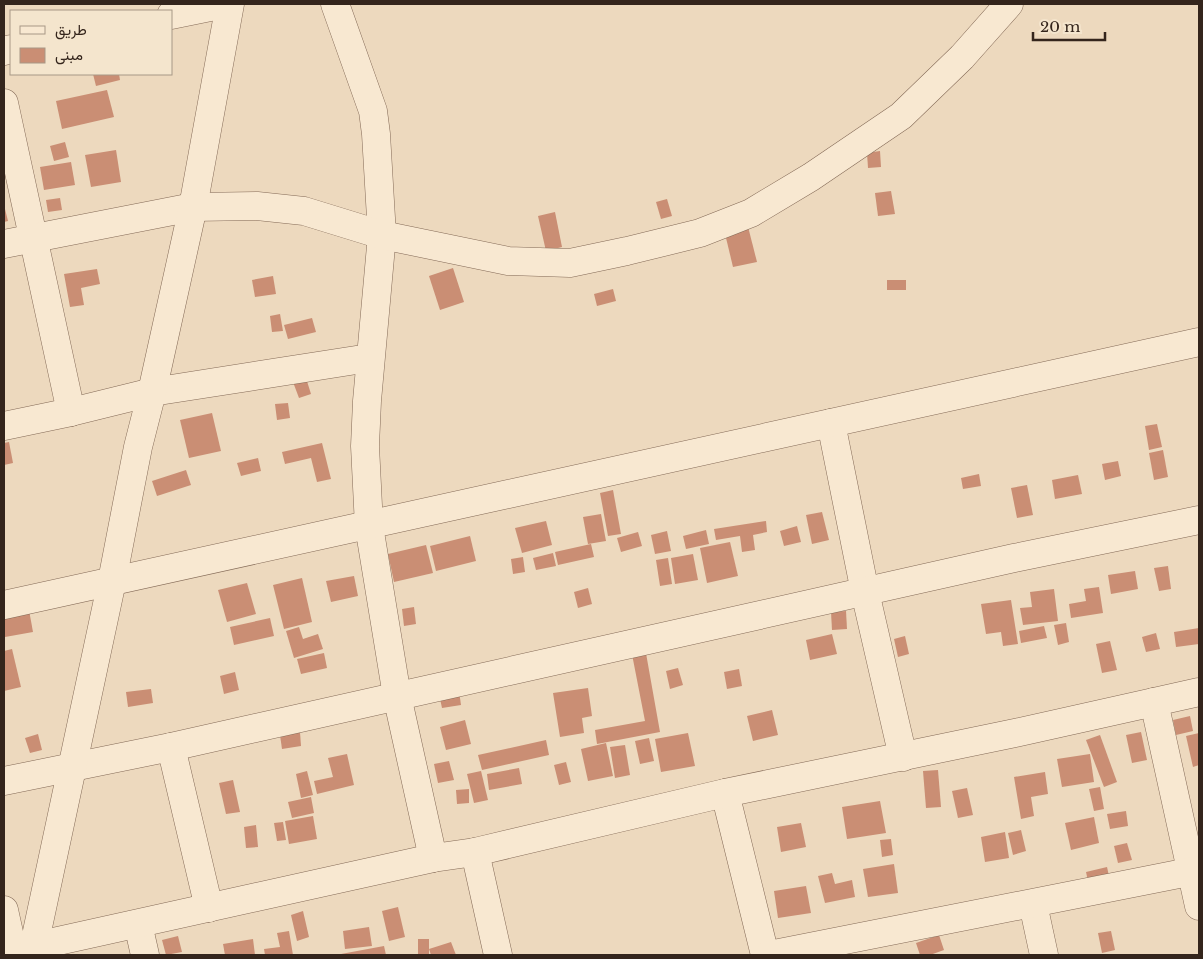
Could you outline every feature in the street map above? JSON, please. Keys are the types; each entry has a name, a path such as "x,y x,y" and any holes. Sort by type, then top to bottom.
{"street":[{"path":"172,15 225,4"},
{"path":"21,951 73,768 138,447 193,207 230,4"},
{"path":"335,4 373,111 379,162 382,235 370,358 365,446 369,526 397,696 432,858"},
{"path":"4,244 193,207 257,206 304,211 382,235 508,261 570,263 700,233 751,213 811,177 901,116 962,57 1009,4"},
{"path":"4,103 71,412"},
{"path":"4,605 1199,342"},
{"path":"4,426 152,392 370,358"},
{"path":"831,423 865,592 903,757"},
{"path":"4,781 171,747 865,592 1199,520"},
{"path":"21,951 432,858 475,852 725,793 903,757 1199,692"},
{"path":"1154,702 1196,871 1199,906"},
{"path":"171,747 210,908"},
{"path":"725,793 767,955 1196,871"},
{"path":"475,852 498,955"},
{"path":"1033,904 1044,955"},
{"path":"4,910 21,951"},
{"path":"138,924 145,955"}],"building":[{"path":"93,75 119,75 120,80 96,86"},
{"path":"107,90 114,117 62,129 56,101"},
{"path":"65,142 69,157 54,161 50,146"},
{"path":"116,150 121,182 91,187 85,155"},
{"path":"880,151 881,167 868,168 867,153"},
{"path":"71,162 75,185 44,190 40,167"},
{"path":"891,191 895,214 878,216 875,193"},
{"path":"60,198 62,210 48,212 46,200"},
{"path":"667,199 672,216 661,219 656,202"},
{"path":"4,205 8,221 4,222"},
{"path":"744,211 757,262 733,267 721,217"},
{"path":"555,212 562,247 546,251 538,216"},
{"path":"453,268 464,302 440,310 429,276"},
{"path":"97,269 100,284 81,288 84,305 70,307 64,274"},
{"path":"273,276 276,294 255,297 252,280"},
{"path":"887,280 906,280 906,290 887,290"},
{"path":"613,289 616,301 597,306 594,294"},
{"path":"280,314 283,331 272,332 270,316"},
{"path":"312,318 316,332 288,339 284,325"},
{"path":"306,378 311,394 299,398 293,382"},
{"path":"288,403 290,418 277,420 275,404"},
{"path":"212,413 221,451 189,458 180,420"},
{"path":"1157,424 1162,447 1149,450 1145,426"},
{"path":"9,442 13,463 4,465 4,443"},
{"path":"322,443 331,479 317,482 311,458 285,464 282,452"},
{"path":"1163,450 1168,477 1154,480 1149,453"},
{"path":"258,458 261,471 241,476 237,463"},
{"path":"1118,461 1121,476 1105,480 1102,464"},
{"path":"186,470 191,485 157,496 152,481"},
{"path":"979,474 981,486 963,489 961,478"},
{"path":"1078,475 1082,494 1055,499 1052,480"},
{"path":"1027,485 1033,515 1017,518 1011,488"},
{"path":"613,490 621,534 608,536 600,493"},
{"path":"822,512 829,540 812,544 806,515"},
{"path":"601,514 606,541 588,544 583,517"},
{"path":"546,521 552,545 522,553 515,528"},
{"path":"766,521 767,532 753,535 755,550 742,552 740,536 716,540 714,529"},
{"path":"797,526 801,542 784,546 780,531"},
{"path":"706,530 709,544 686,549 683,536"},
{"path":"667,531 671,551 655,554 651,535"},
{"path":"638,532 642,546 621,552 617,538"},
{"path":"470,536 476,561 436,571 430,546"},
{"path":"730,542 738,576 707,583 700,548"},
{"path":"591,544 594,557 558,565 555,552"},
{"path":"426,545 433,573 394,582 388,554"},
{"path":"553,553 556,566 536,570 533,558"},
{"path":"693,554 698,580 675,584 671,558"},
{"path":"523,557 525,572 513,574 511,559"},
{"path":"668,558 672,584 660,586 656,560"},
{"path":"1168,566 1171,589 1159,591 1154,568"},
{"path":"1135,571 1138,589 1111,594 1108,575"},
{"path":"354,576 358,596 331,602 326,581"},
{"path":"302,578 312,622 284,629 273,585"},
{"path":"247,583 256,614 227,622 218,590"},
{"path":"1099,587 1103,613 1071,618 1069,604 1086,601 1084,589"},
{"path":"588,588 592,604 578,608 574,592"},
{"path":"1054,589 1058,621 1023,625 1020,608 1032,607 1030,592"},
{"path":"1011,600 1018,644 1003,646 1001,632 986,634 981,604"},
{"path":"414,607 416,624 404,626 402,609"},
{"path":"29,610 33,632 5,637 4,615"},
{"path":"846,611 847,629 832,630 831,612"},
{"path":"270,618 274,636 234,645 230,627"},
{"path":"1066,623 1069,642 1058,645 1054,625"},
{"path":"1044,626 1047,638 1021,643 1019,631"},
{"path":"299,627 303,639 318,634 323,649 294,658 286,631"},
{"path":"1199,628 1199,644 1176,647 1174,632"},
{"path":"1156,633 1160,649 1146,652 1142,637"},
{"path":"832,634 837,654 810,660 806,640"},
{"path":"905,636 909,654 898,657 894,639"},
{"path":"1110,641 1117,670 1102,673 1096,644"},
{"path":"644,642 660,732 597,744 595,730 645,721 630,644"},
{"path":"12,649 21,687 4,691 4,651"},
{"path":"324,653 327,668 301,674 297,659"},
{"path":"678,668 683,685 670,689 666,671"},
{"path":"739,669 742,686 727,689 724,672"},
{"path":"235,672 239,690 224,694 220,676"},
{"path":"588,688 592,716 582,718 584,733 560,737 553,693"},
{"path":"151,689 153,703 128,707 126,692"},
{"path":"459,691 461,705 442,708 439,694"},
{"path":"772,710 778,735 753,741 747,716"},
{"path":"1190,716 1193,731 1176,735 1173,720"},
{"path":"465,720 471,744 446,750 440,727"},
{"path":"300,732 301,746 282,749 280,735"},
{"path":"1141,732 1147,760 1132,763 1126,735"},
{"path":"688,733 695,766 661,772 655,739"},
{"path":"1199,733 1199,765 1193,767 1186,736"},
{"path":"38,734 42,750 30,753 25,738"},
{"path":"1100,735 1117,782 1104,787 1086,740"},
{"path":"649,738 654,761 640,764 635,741"},
{"path":"546,740 549,755 482,770 478,755"},
{"path":"606,743 613,776 588,781 581,749"},
{"path":"625,745 630,775 615,778 610,747"},
{"path":"347,754 354,785 317,794 314,781 333,777 328,758"},
{"path":"1090,754 1094,782 1062,787 1057,759"},
{"path":"449,761 454,780 438,783 434,764"},
{"path":"566,762 571,782 559,785 554,765"},
{"path":"519,768 522,784 489,790 487,774"},
{"path":"938,770 941,807 926,808 923,771"},
{"path":"307,771 313,795 301,798 296,774"},
{"path":"481,771 488,800 474,803 467,774"},
{"path":"1045,772 1048,794 1031,797 1034,816 1021,819 1014,777"},
{"path":"233,780 240,812 226,814 219,783"},
{"path":"1100,787 1104,809 1094,811 1089,789"},
{"path":"967,788 973,815 958,818 952,791"},
{"path":"469,789 469,803 457,804 456,790"},
{"path":"311,797 314,813 292,818 288,802"},
{"path":"880,801 886,833 847,839 842,807"},
{"path":"1126,811 1128,826 1110,829 1107,814"},
{"path":"313,816 317,839 289,844 285,821"},
{"path":"1094,817 1099,843 1071,850 1065,823"},
{"path":"283,822 286,840 277,841 274,823"},
{"path":"801,823 806,847 781,852 777,827"},
{"path":"256,825 258,847 246,848 244,827"},
{"path":"1021,830 1026,851 1013,855 1008,833"},
{"path":"1005,832 1009,858 985,862 981,837"},
{"path":"891,839 893,855 882,857 880,840"},
{"path":"1127,843 1132,860 1118,863 1114,846"},
{"path":"894,864 898,893 868,897 863,869"},
{"path":"1107,867 1109,876 1088,881 1086,872"},
{"path":"832,873 835,884 852,880 855,897 825,903 818,876"},
{"path":"806,886 811,913 778,918 774,891"},
{"path":"398,907 405,937 389,941 382,911"},
{"path":"303,911 309,937 297,941 291,915"},
{"path":"369,927 372,946 345,949 343,931"},
{"path":"289,931 293,955 265,955 264,949 280,947 277,933"},
{"path":"1111,931 1115,950 1102,953 1098,933"},
{"path":"939,935 944,950 930,955 920,955 916,943"},
{"path":"178,936 182,952 166,955 162,940"},
{"path":"253,939 255,955 225,955 223,944"},
{"path":"418,939 429,939 429,955 418,955"},
{"path":"451,942 456,955 431,955 429,949"},
{"path":"384,946 386,955 341,955 341,954"}]}
